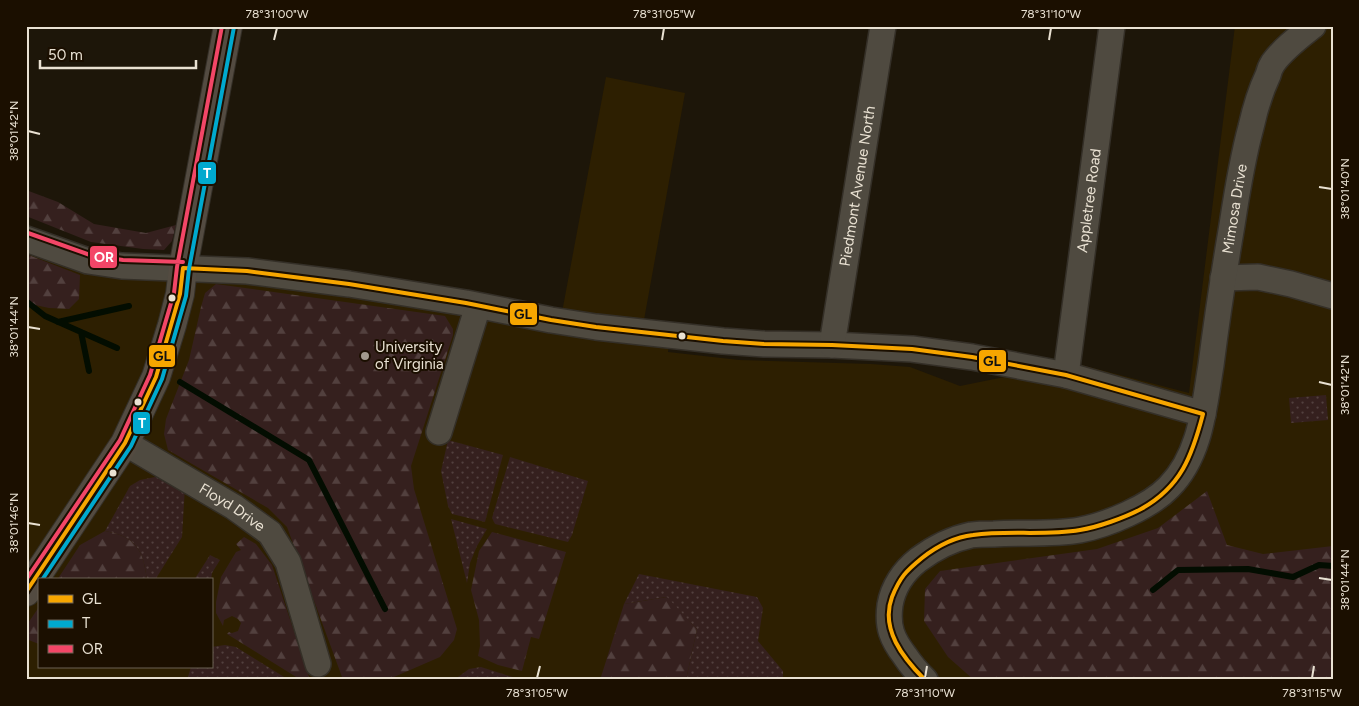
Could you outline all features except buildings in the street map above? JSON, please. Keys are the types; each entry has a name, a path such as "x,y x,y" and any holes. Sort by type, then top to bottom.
{"main road":[{"path":"26,592 125,443 156,377 180,294 183,268 228,26"}],"street":[{"name":"Piedmont Avenue North","path":"832,345 883,26"},
{"name":"Appletree Road","path":"1066,375 1112,26"},
{"name":"Mimosa Drive","path":"926,680 916,671 898,648 892,636 889,622 890,603 897,584 905,572 930,552 946,543 972,535 1081,530 1118,518 1142,508 1167,490 1182,473 1196,442 1203,414 1243,159 1260,93 1273,63 1294,41 1314,26"},
{"path":"26,239 88,261 122,266 247,271 350,284 578,324 714,340 764,344 912,349 972,357 1066,375 1203,414"},
{"path":"1223,278 1258,277 1333,296"},
{"path":"439,432 478,306"},
{"name":"Floyd Drive","path":"125,443 234,507 270,533 288,562 318,664"}],"shaded area":[{"name":"University of Virginia","path":"1235,26 1333,26 1333,680 26,680 26,238 55,250 560,323 606,77 685,93 642,331 670,335 668,352 739,360 910,367 960,386 1074,363 1189,393"}],"green space":[{"path":"26,190 58,202 94,224 146,233 176,225 172,241 164,250 91,242 26,216"},
{"path":"26,254 80,275 79,299 69,309 49,308 26,303"},
{"path":"216,284 445,316 453,329 453,335 411,466 414,489 457,629 454,640 440,657 387,680 351,680 342,677 287,527 268,508 168,450 164,434 166,419 189,360 205,293"},
{"path":"1326,395 1328,420 1291,423 1289,398"},
{"path":"448,440 503,455 485,522 452,514 448,506 441,471"},
{"path":"510,457 588,481 572,535 568,542 495,524 492,518"},
{"path":"164,477 185,487 182,537 156,578 147,578 140,552 131,541 105,531 130,486 140,480"},
{"path":"1207,491 1227,545 1263,554 1333,546 1333,680 974,680 948,657 924,621 925,589 940,571 1097,549 1158,528"},
{"path":"451,519 487,529 470,563 467,583"},
{"path":"105,531 124,537 131,541 140,552 147,578 58,578 80,545"},
{"path":"492,532 566,552 539,639 531,637 522,671 498,665 478,656 480,646 479,620 471,590 479,551"},
{"path":"244,537 256,544 272,565 310,680 301,680 227,634 238,631 241,623 232,616 224,620 223,626 216,613 216,602 221,577 236,552 241,550 236,544"},
{"path":"210,555 220,560 212,573 211,578 195,578"},
{"path":"639,574 757,597 763,608 758,641 783,671 783,680 686,680 697,629 666,597 624,604"},
{"path":"667,597 697,629 686,680 600,680 624,604"},
{"path":"38,608 38,644 26,639 26,626"},
{"path":"225,645 236,647 289,680 187,680 191,668 212,668 212,647"},
{"path":"481,667 519,680 454,680 469,669"}],"waterway":[{"path":"26,301 45,316 117,348"},
{"path":"58,322 129,306"},
{"path":"81,332 89,371"},
{"path":"180,382 309,460 385,609"},
{"path":"1153,590 1178,570 1248,569 1293,577 1319,565 1333,566"}],"transit line":[{"name":"OR","path":"26,580 120,440 150,375 174,293 177,267 222,26"},
{"name":"T","path":"43,578 131,446 162,379 186,296 189,269 234,27"},
{"name":"OR","path":"28,233 90,255 123,260 183,262"},
{"name":"GL","path":"26,592 125,443 156,377 180,294 183,268 247,271 349,284 596,327 723,341 912,349 972,357 1066,375 1203,414 1189,457 1183,469 1166,491 1141,509 1111,522 1080,530 1053,533 999,533 966,536 940,546 912,567 901,579 892,597 889,620 891,632 902,653 925,680"}],"place":[{"name":"University of Virginia","path":"365,356"}]}
